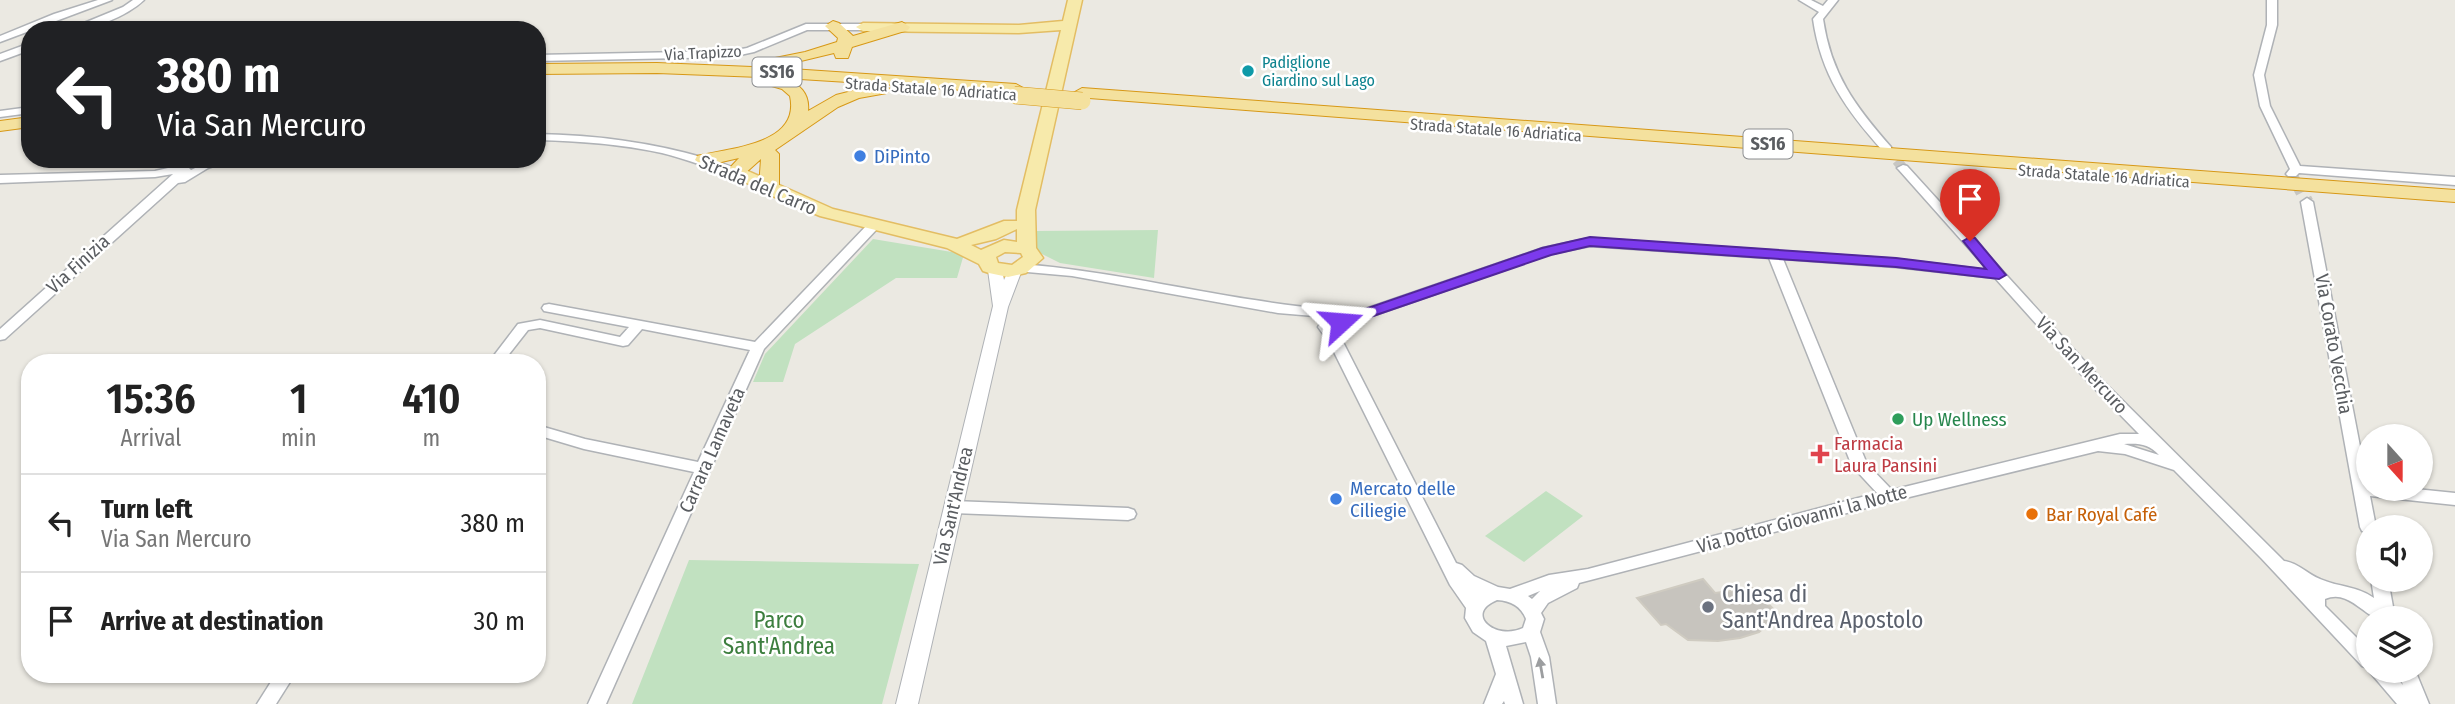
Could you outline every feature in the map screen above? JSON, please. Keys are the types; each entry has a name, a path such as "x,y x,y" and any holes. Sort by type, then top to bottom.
{"highway":[{"path":"833,26 854,36"},
{"path":"654,68 794,60 824,53 854,36 902,27"},
{"path":"854,36 842,59 851,69 939,86"},
{"name":"Strada Statale 16 Adriatica","path":"546,69 754,71 2455,202"},
{"name":"Strada Statale 16 Adriatica","path":"546,75 649,73 939,86"},
{"path":"750,76 784,82 797,91 801,104 799,117 787,134"},
{"path":"735,172 756,164 765,151 787,134 834,100 847,94 939,86"},
{"name":"Strada Statale 16 Adriatica","path":"1082,97 2455,195"},
{"path":"0,120 21,117"},
{"path":"0,126 21,123"},
{"path":"704,160 765,151"},
{"path":"765,151 769,187"}],"main road":[{"name":"Via Sant'Andrea","path":"1010,261 1026,210 1075,0"},
{"path":"902,27 1067,31"},
{"name":"Strada del Carro","path":"735,172 808,207 1010,261"},
{"name":"Via Sant'Andrea","path":"1010,261 1011,225 1026,210"},
{"path":"965,241 989,235 1011,225"},
{"name":"Strada del Carro","path":"936,240 965,241 1010,261"}],"street":[{"path":"45,21 107,0"},
{"path":"95,21 126,9 139,0"},
{"path":"1804,0 1825,11"},
{"path":"1833,0 1818,19 1820,46 1835,82 1855,113 1887,149"},
{"path":"2272,0 2272,25 2259,75 2265,106 2294,172 2455,181"},
{"name":"Via Trapizzo","path":"546,58 731,54 750,50 806,27 833,26"},
{"path":"0,39 21,31"},
{"path":"0,58 21,50"},
{"path":"0,114 21,111"},
{"name":"Strada del Carro","path":"546,138 640,144 704,160 735,172"},
{"path":"0,179 164,173 184,168"},
{"name":"Via Finizia","path":"0,336 159,194 192,168"},
{"name":"Via San Mercuro","path":"1903,168 2126,413 2267,554"},
{"name":"Via Corato Vecchia","path":"2307,202 2356,467"},
{"name":"Carrara Lamaveta","path":"597,704 701,468 758,347 873,226"},
{"path":"1531,632 1515,640 1493,638 1474,620 1474,606 1459,585 1337,344 1330,320 1376,310 1547,251 1590,242 1896,263 1999,275"},
{"path":"1775,256 1860,466 1889,496"},
{"name":"Strada del Carro","path":"1010,261 1022,279 1050,272 1072,272"},
{"name":"Strada del Carro","path":"1010,261 1050,272"},
{"name":"Strada del Carro","path":"1010,261 1330,320"},
{"name":"Via Sant'Andrea","path":"1000,307 1010,261"},
{"name":"Via Sant'Andrea","path":"907,704 1010,261"},
{"path":"549,308 758,347"},
{"path":"502,354 523,327 540,324 623,342 638,325"},
{"path":"2123,443 2126,413"},
{"path":"546,432 584,444 701,468"},
{"name":"Via Dottor Giovanni la Notte","path":"1504,594 1549,581 1588,575 1889,496 2099,446 2154,442"},
{"name":"Via Dottor Giovanni la Notte","path":"2123,443 2182,470"},
{"path":"2433,497 2455,499"},
{"path":"953,507 1128,514"},
{"path":"2267,554 2312,583 2352,593 2372,606"},
{"path":"2267,554 2356,647"},
{"path":"1448,560 1468,581 1521,599 1533,611 1535,618 1531,632 1540,657 1547,704"},
{"name":"Via Dottor Giovanni la Notte","path":"1533,611 1542,598 1555,589 1588,575"},
{"path":"2317,608 2316,599 2319,593 2330,589"},
{"path":"2352,593 2356,592"},
{"path":"1474,606 1479,600 1504,594"},
{"path":"1493,638 1514,704"},
{"path":"1493,704 1504,676"},
{"path":"266,704 280,683"},
{"path":"2389,683 2409,704"},
{"path":"2411,683 2420,704"}],"green space":[{"path":"1158,230 1154,278 1060,263 1036,251 1035,231"},
{"path":"873,239 964,254 957,278 896,278 795,344 783,382 753,382 765,354"},
{"path":"1546,491 1583,516 1524,562 1485,536"},
{"name":"Parco Sant'Andrea","path":"689,560 919,564 882,704 632,704"}],"building":[{"name":"Chiesa di Sant'Andrea Apostolo","path":"1703,579 1715,593 1753,588 1779,615 1759,632 1740,638 1718,641 1688,640 1666,624 1661,625 1637,598"}],"tunnel":[{"path":"1887,149 1903,168"},
{"path":"2292,174 2297,183"},
{"path":"2296,181 2307,202"}],"place":[{"name":"Padiglione Giardino sul Lago","path":"1248,71"},
{"name":"DiPinto","path":"860,156"},
{"name":"Up Wellness","path":"1898,419"},
{"name":"Farmacia Laura Pansini","path":"1820,454"},
{"name":"Mercato delle Ciliegie","path":"1336,499"},
{"name":"Bar Royal Café","path":"2032,514"},
{"name":"Chiesa di Sant'Andrea Apostolo","path":"1708,607"}],"route":[{"path":"1341,322 1547,251 1590,242 1961,268 1999,275 1970,241"}]}
